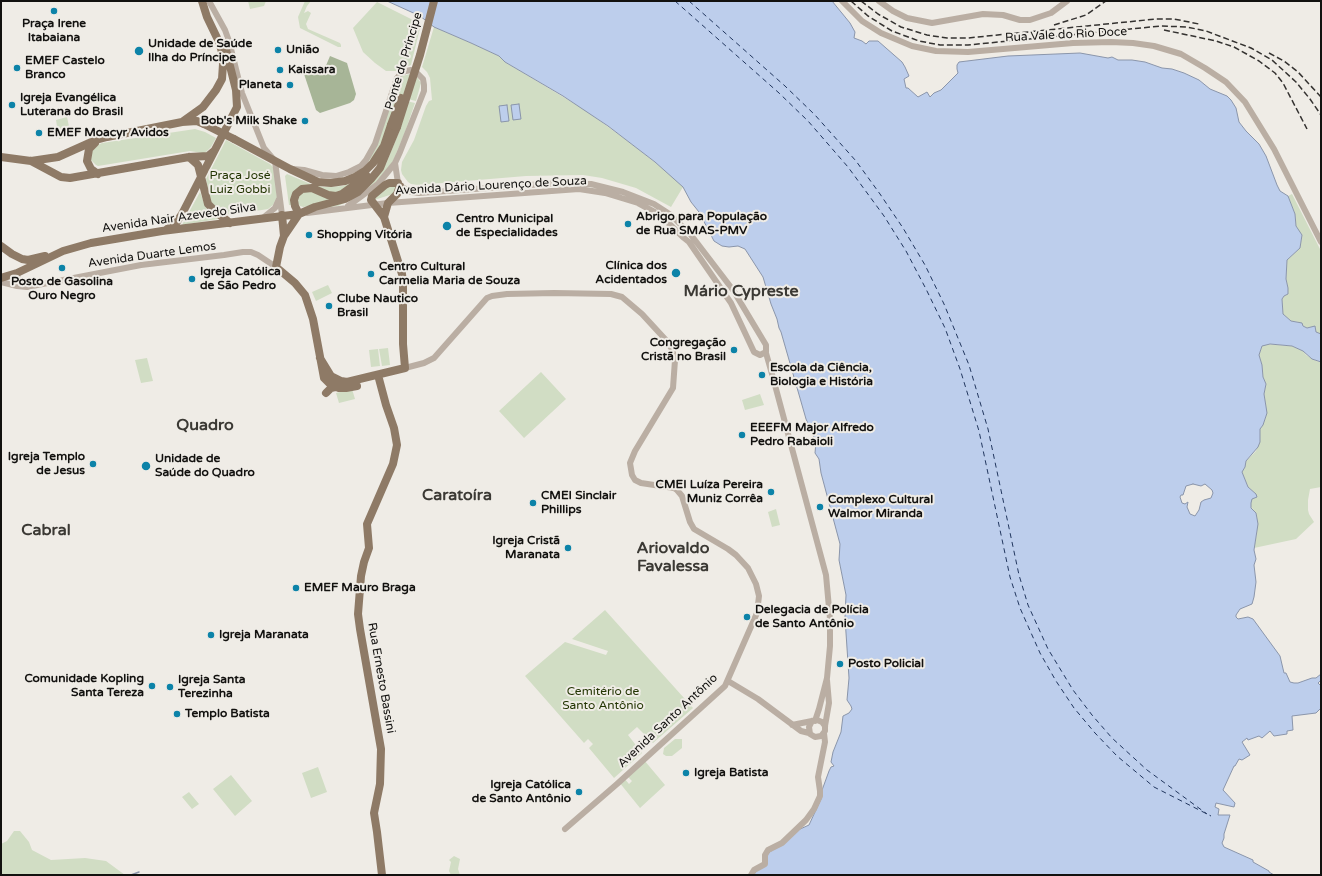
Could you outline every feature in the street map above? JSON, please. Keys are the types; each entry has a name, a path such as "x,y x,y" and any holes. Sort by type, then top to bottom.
{"main road":[{"name":"Ponte do Príncipe","path":"394,126 429,1"},
{"name":"Ponte do Príncipe","path":"394,126 420,55 434,1"},
{"path":"182,122 203,107 210,99 222,79 222,52 207,17 205,2"},
{"path":"163,231 172,227 176,223 216,150 237,106 238,99 236,90 222,39 205,2"},
{"path":"1,157 31,161 58,157 99,139 126,132 182,122 197,122 204,124 318,182 332,183 355,178 365,171 373,163 384,146"},
{"path":"336,387 324,378 313,319 305,295 295,283 276,267 280,247 284,236 299,214 294,203 295,197 300,190 310,188 331,196 342,194 365,178 372,169 394,126"},
{"name":"Avenida Nair Azevedo Silva","path":"1,278 17,273 64,251 91,243 163,231 299,214 315,207 345,199 358,192 380,168 394,126"},
{"path":"98,174 90,169 87,161 89,149 99,139"},
{"path":"31,161 61,177 80,177 189,157 208,156 216,150"},
{"path":"189,157 198,165 208,204 230,223"},
{"path":"384,217 388,203 397,194 399,185 389,183 385,185 372,196 371,200 384,217 404,280 403,344 405,368"},
{"path":"282,215 284,236"},
{"path":"1,246 15,256 28,260 64,251"},
{"path":"320,358 332,376 341,381 347,382"},
{"name":"Avenida Santo Antônio","path":"336,387 346,388 405,368"},
{"name":"Avenida Santo Antônio","path":"326,393 328,390 347,382 379,378"},
{"name":"Rua Ernesto Bassini","path":"379,378 394,428 397,444 393,464 368,520 366,529 369,548 361,576 358,614 381,749 380,784 374,813 382,875"}],"street":[{"name":"Rua Vale do Rio Doce","path":"842,1 862,21 881,32 901,42 925,49 947,52 1111,42 1154,46 1181,54 1226,82 1245,102 1274,149 1321,242"},
{"path":"879,1 898,14 907,18 932,23 983,14 1003,15 1020,20 1030,20 1051,13 1067,1"},
{"path":"205,2 225,30 230,41 242,93 264,148 275,161 282,215"},
{"path":"290,169 304,170 331,176 349,172 361,166 375,144 397,78 404,72 411,70 419,74 423,79 424,91 408,134 395,163 378,184 347,207"},
{"name":"Avenida Dário Lourenço de Souza","path":"395,163 399,185 411,192 419,193 557,183 579,186 629,200 660,215 689,242 731,303 753,349"},
{"name":"Avenida Dário Lourenço de Souza","path":"299,214 347,207 510,194 591,184 607,187 654,204 680,224 691,235 733,290 765,343"},
{"path":"509,186 510,194"},
{"path":"263,218 270,214 275,208 280,197"},
{"name":"Avenida Duarte Lemos","path":"1,282 27,287 141,265 224,256 243,252 251,252 258,255 276,267"},
{"path":"705,266 711,262"},
{"path":"17,273 18,281 27,287"},
{"name":"Avenida Santo Antônio","path":"405,368 424,363 434,358 487,298 492,296 507,294 550,293 611,294 622,297 642,314 657,330 672,349 675,360 675,375 671,392 638,445 631,460 630,466 632,475 637,482 674,488 680,493 694,529 728,548 743,562 754,580 759,596 757,613 725,686 565,829"},
{"path":"766,353 758,355 754,352 754,345 761,341 765,343 767,348 766,353 826,575 830,618 830,646 827,678 819,709 814,721 808,727 811,735 823,749"},
{"path":"751,875 754,870 765,864 765,855 768,850 782,843 806,820 814,809 820,796 818,777 825,742 824,734 829,703 827,678"},
{"path":"728,681 758,699 801,731 818,737 824,734"},
{"path":"792,725 821,721 825,726"}],"green space":[{"path":"248,1 266,1 264,6 250,9"},
{"path":"305,1 311,1 304,13 308,11 311,13 306,24 308,29 340,43 341,47 338,47 300,28 298,17"},
{"path":"377,2 421,24 411,65 396,71 386,71 363,52 353,28"},
{"path":"434,27 499,56 505,62 585,110 633,145 671,175 683,187 671,207 636,188 602,178 583,175 526,176 418,185 408,182 402,174 402,162 414,140 426,106 429,101 432,100 430,78 422,67"},
{"path":"330,56 347,63 356,94 354,100 350,103 320,113 316,110 302,68 310,71 312,67 317,70 319,65 325,68"},
{"path":"410,74 417,77 421,83 416,101 394,96 402,76"},
{"path":"393,98 415,103 393,161 379,180 353,199 338,206 325,208 386,164 399,132 378,151 366,165"},
{"path":"67,117 71,136 59,139 56,120"},
{"path":"195,129 216,138 211,147 205,153 190,151 98,166 91,160 92,150 102,143"},
{"name":"Praça José Luiz Gobbi","path":"226,140 273,167 277,197 273,205 268,209 231,215 220,211 211,202 206,179"},
{"path":"287,174 313,185 324,187 343,186 355,181 336,194 309,185 292,205 289,205 285,176"},
{"path":"387,185 396,187 393,194 374,200 374,197"},
{"path":"310,190 331,198 327,203 303,207 300,206 298,203 299,194"},
{"path":"200,192 206,208 218,219 182,225"},
{"path":"1292,194 1321,251 1321,334 1316,332 1315,327 1307,328 1298,322 1291,321 1283,314 1282,299 1288,294 1286,279 1287,260 1300,248 1302,235 1296,226 1295,214 1288,196"},
{"path":"328,285 332,293 316,301 312,292"},
{"path":"1265,344 1292,346 1303,351 1306,355 1316,361 1321,362 1321,487 1310,489 1308,510 1314,522 1296,539 1254,548 1257,533 1257,519 1256,513 1251,507 1251,499 1256,497 1256,494 1248,487 1242,472 1246,461 1256,451 1260,437 1260,429 1266,417 1264,394 1266,384 1263,377 1259,355 1262,346"},
{"path":"388,348 390,365 382,366 379,349"},
{"path":"378,349 380,366 371,367 369,350"},
{"path":"147,358 153,381 141,383 135,360"},
{"path":"541,372 566,399 524,438 499,411"},
{"path":"352,389 355,399 339,403 336,393"},
{"path":"760,394 764,405 745,410 742,400"},
{"path":"776,509 780,525 772,527 768,512"},
{"name":"Cemitério de Santo Antônio","path":"605,610 693,708 653,743 637,727 628,735 642,753 614,778 589,748 593,744 588,739 584,743 525,676 565,642 606,655 608,651 572,639"},
{"path":"675,739 682,739 682,748 672,756 666,756 663,754 664,748"},
{"path":"644,760 665,785 640,808 619,782 624,778 629,784 632,781 626,775"},
{"path":"318,767 327,792 311,798 302,773"},
{"path":"231,775 252,801 235,816 213,789"},
{"path":"189,792 199,804 192,809 182,797"},
{"path":"14,831 20,831 29,842 32,850 51,860 85,858 106,861 125,875 1,875 1,844 7,841"},
{"path":"454,856 460,859 458,869 460,875 451,875 449,871 451,862 449,860"}],"water":[{"path":"387,1 832,1 850,23 855,32 854,38 866,44 869,41 878,41 902,62 909,76 904,79 906,88 918,97 927,92 930,97 934,93 941,90 958,73 957,65 959,62 1008,56 1080,53 1108,58 1112,57 1118,60 1145,62 1162,68 1172,69 1199,80 1210,89 1227,96 1231,100 1236,108 1239,122 1259,144 1266,156 1280,191 1288,196 1295,214 1296,226 1302,235 1300,248 1287,260 1286,279 1288,294 1282,299 1283,314 1291,321 1302,323 1303,326 1307,328 1315,326 1316,332 1321,334 1321,362 1312,359 1303,351 1292,346 1270,344 1262,346 1259,355 1263,377 1266,384 1264,394 1267,413 1260,429 1260,442 1258,447 1246,461 1242,472 1248,487 1256,494 1257,497 1252,499 1251,503 1251,508 1256,513 1258,524 1254,550 1256,559 1254,565 1256,582 1252,604 1240,609 1236,617 1238,619 1248,617 1253,619 1280,656 1284,673 1286,673 1290,682 1298,683 1316,678 1321,674 1321,680 1318,683 1321,686 1321,708 1316,713 1292,716 1293,730 1287,731 1287,734 1274,736 1270,731 1262,738 1259,736 1248,740 1247,738 1242,742 1250,755 1242,760 1239,759 1234,766 1223,790 1235,803 1234,807 1216,803 1215,807 1219,809 1218,815 1230,815 1222,843 1224,847 1253,860 1253,862 1274,875 753,875 760,868 766,855 798,830 809,825 821,799 821,793 829,771 831,767 834,766 831,762 833,752 841,732 843,716 849,713 852,709 847,700 849,678 845,618 846,595 839,560 840,544 821,473 819,459 815,453 816,442 806,419 781,332 763,277 745,249 738,246 722,246 714,241 699,212 691,202 683,187 655,162 608,126 563,96 505,62 499,56 434,27 420,16","holes":["1193,484 1201,486 1205,484 1212,490 1213,493 1211,498 1201,502 1199,510 1195,516 1190,514 1187,507 1188,502 1185,504 1182,503 1180,497 1183,495 1186,486"]},
{"path":"519,104 521,119 513,120 511,105"},
{"path":"507,105 509,121 501,122 499,106"}],"waterway":[{"path":"131,875 139,872"}],"ferry route":[{"path":"675,1 779,93 808,121 848,167 884,216 906,251 926,289 945,328 960,369 979,431 1010,577 1020,608 1040,653 1074,708 1117,756 1154,787 1211,816"},
{"path":"689,1 785,86 815,115 856,161 903,228 925,265 944,304 969,365 988,429 1019,575 1028,605 1048,649 1073,690 1112,738 1147,770 1207,814"}],"railway":[{"path":"851,1 868,16 892,31 919,41 940,45 968,45 1161,26 1187,27 1206,31 1251,48 1272,60 1296,82 1321,115"},
{"path":"861,1 878,14 901,27 927,35 947,38 968,38 1156,19 1174,19 1199,24"},
{"path":"1054,25 1086,15 1106,1"},
{"path":"1164,30 1216,41 1234,47 1259,61 1275,73 1283,83 1307,129"},
{"path":"1269,53 1284,61 1298,72 1321,97"}],"place":[{"name":"Praça Irene Itabaiana","path":"54,11"},
{"name":"União","path":"278,50"},
{"name":"Unidade de Saúde Ilha do Príncipe","path":"139,51"},
{"name":"EMEF Castelo Branco","path":"17,68"},
{"name":"Kaissara","path":"280,70"},
{"name":"Planeta","path":"290,85"},
{"name":"Igreja Evangélica Luterana do Brasil","path":"12,105"},
{"name":"Bob's Milk Shake","path":"305,121"},
{"name":"EMEF Moacyr Avidos","path":"39,133"},
{"name":"Abrigo para População de Rua SMAS-PMV","path":"628,224"},
{"name":"Centro Municipal de Especialidades","path":"447,226"},
{"name":"Shopping Vitória","path":"309,235"},
{"name":"Posto de Gasolina Ouro Negro","path":"62,268"},
{"name":"Clínica dos Acidentados","path":"676,273"},
{"name":"Centro Cultural Carmelia Maria de Souza","path":"371,274"},
{"name":"Igreja Católica de São Pedro","path":"192,279"},
{"name":"Clube Nautico Brasil","path":"329,306"},
{"name":"Congregação Cristã no Brasil","path":"734,350"},
{"name":"Escola da Ciência, Biologia e História","path":"762,375"},
{"name":"EEEFM Major Alfredo Pedro Rabaioli","path":"742,435"},
{"name":"Igreja Templo de Jesus","path":"93,464"},
{"name":"Unidade de Saúde do Quadro","path":"146,466"},
{"name":"CMEI Luíza Pereira Muniz Corrêa","path":"771,492"},
{"name":"CMEI Sinclair Phillips","path":"533,503"},
{"name":"Complexo Cultural Walmor Miranda","path":"820,507"},
{"name":"Igreja Cristã Maranata","path":"568,548"},
{"name":"EMEF Mauro Braga","path":"296,588"},
{"name":"Delegacia de Polícia de Santo Antônio","path":"747,617"},
{"name":"Igreja Maranata","path":"211,635"},
{"name":"Posto Policial","path":"840,664"},
{"name":"Comunidade Kopling Santa Tereza","path":"152,686"},
{"name":"Igreja Santa Terezinha","path":"170,687"},
{"name":"Templo Batista","path":"177,714"},
{"name":"Igreja Batista","path":"686,773"},
{"name":"Igreja Católica de Santo Antônio","path":"579,792"}],"district":[{"name":"Mário Cypreste","path":"741,292"},
{"name":"Quadro","path":"205,426"},
{"name":"Caratoíra","path":"457,496"},
{"name":"Cabral","path":"46,531"},
{"name":"Ariovaldo Favalessa","path":"673,558"}]}
